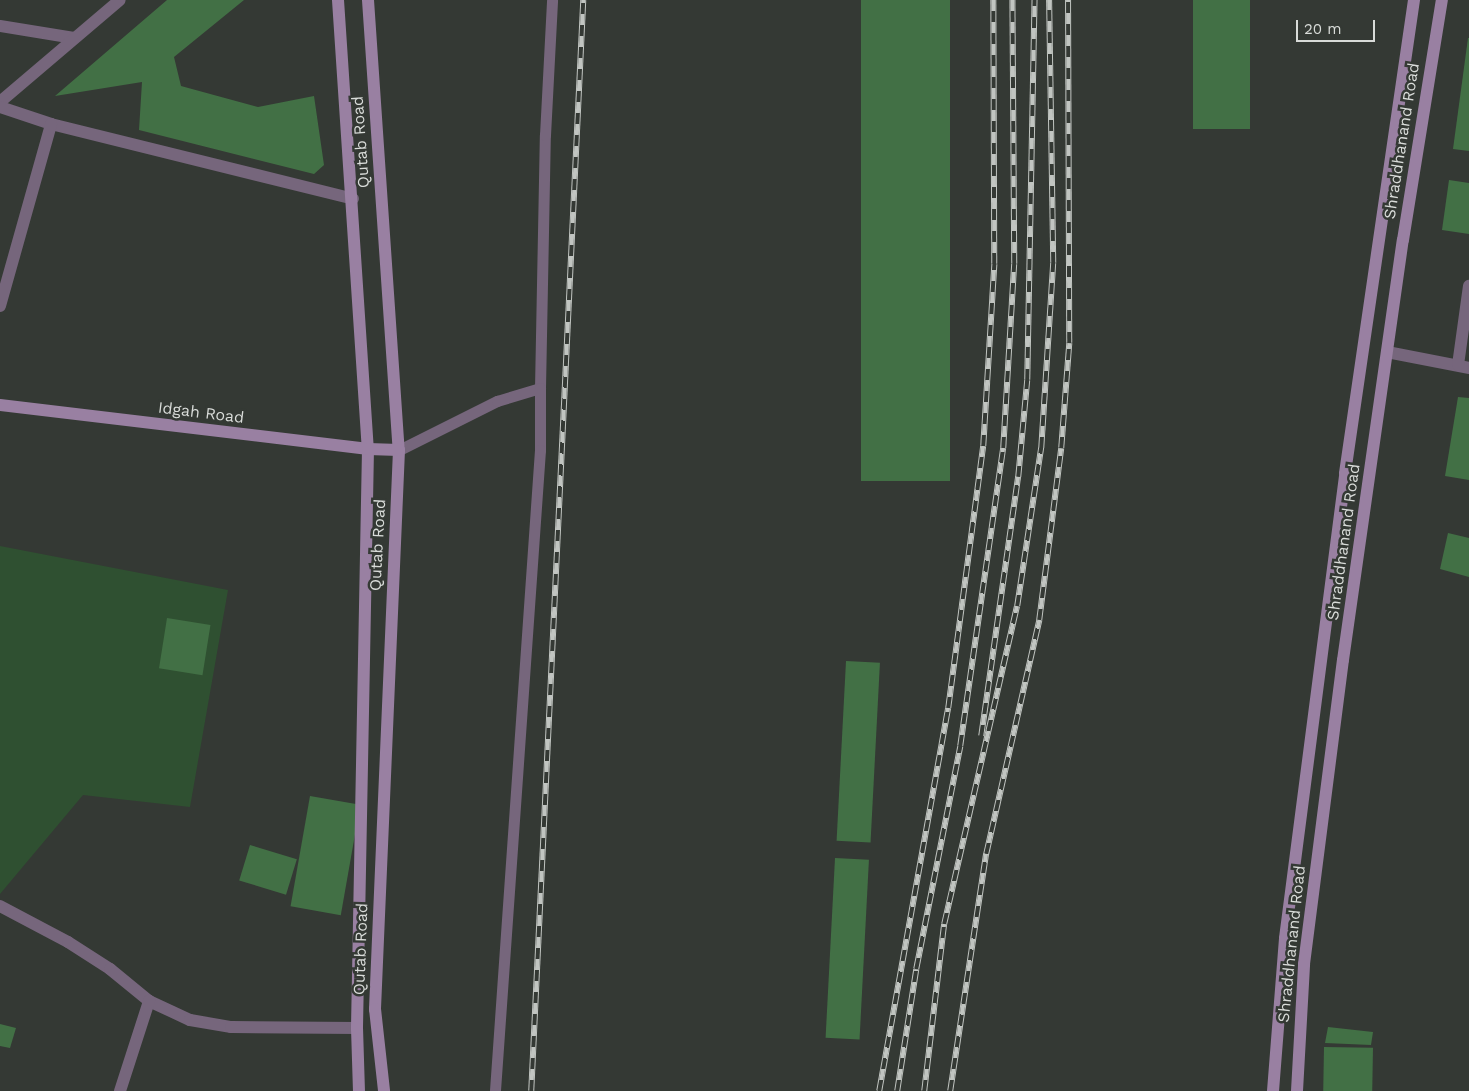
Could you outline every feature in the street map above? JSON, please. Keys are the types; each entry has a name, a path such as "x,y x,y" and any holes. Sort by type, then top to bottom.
{"street":[{"path":"0,102 120,0"},
{"name":"Qutab Road","path":"338,0 353,199 368,449 357,1028 359,1091"},
{"name":"Qutab Road","path":"368,0 399,450 375,1009 384,1091"},
{"name":"Shraddhanand Road","path":"1273,1091 1285,938 1344,473 1414,0"},
{"name":"Shraddhanand Road","path":"1297,1091 1304,964 1387,352 1442,0"},
{"path":"0,26 74,38"},
{"path":"0,107 51,124 353,199"},
{"path":"0,306 51,124"},
{"path":"1387,352 1463,366 1469,286"},
{"name":"Idgah Road","path":"0,405 368,449 399,450"},
{"path":"0,906 68,942 110,969 149,1001 190,1020 231,1027 357,1028"},
{"path":"120,1091 149,1001"}],"lane":[{"path":"495,1091 540,450 545,135 552,0"},
{"path":"399,450 498,401 540,388"}],"green space":[{"path":"0,546 228,590 190,807 83,795 0,894"}],"building":[{"path":"167,0 244,0 174,57 181,86 258,107 314,96 324,165 314,174 139,130 142,82 55,96"},
{"path":"861,0 950,0 950,481 861,481"},
{"path":"1193,0 1250,0 1250,129 1193,129"},
{"path":"1469,38 1469,151 1453,149"},
{"path":"1449,180 1469,183 1469,234 1442,230"},
{"path":"1458,397 1469,398 1469,480 1445,476"},
{"path":"1448,533 1469,538 1469,577 1440,569"},
{"path":"167,618 210,625 202,675 159,668"},
{"path":"846,661 880,663 871,843 837,841"},
{"path":"310,796 360,805 341,915 291,906"},
{"path":"250,845 297,859 286,895 239,880"},
{"path":"835,858 869,860 860,1040 826,1038"},
{"path":"0,1024 16,1028 10,1048 0,1046"},
{"path":"1328,1027 1373,1032 1371,1045 1325,1043"},
{"path":"1324,1047 1373,1048 1372,1091 1323,1091"}],"railway":[{"path":"531,1091 583,0"},
{"path":"879,1091 948,708 983,446 994,264 993,0"},
{"path":"897,1091 916,969 960,746 1003,448 1014,264 1012,0"},
{"path":"981,736 1018,477 1027,380 1034,0"},
{"path":"924,1091 944,924 1017,606 1041,448 1053,263 1049,0"},
{"path":"950,1091 986,854 1039,620 1061,448 1069,343 1068,0"}]}
